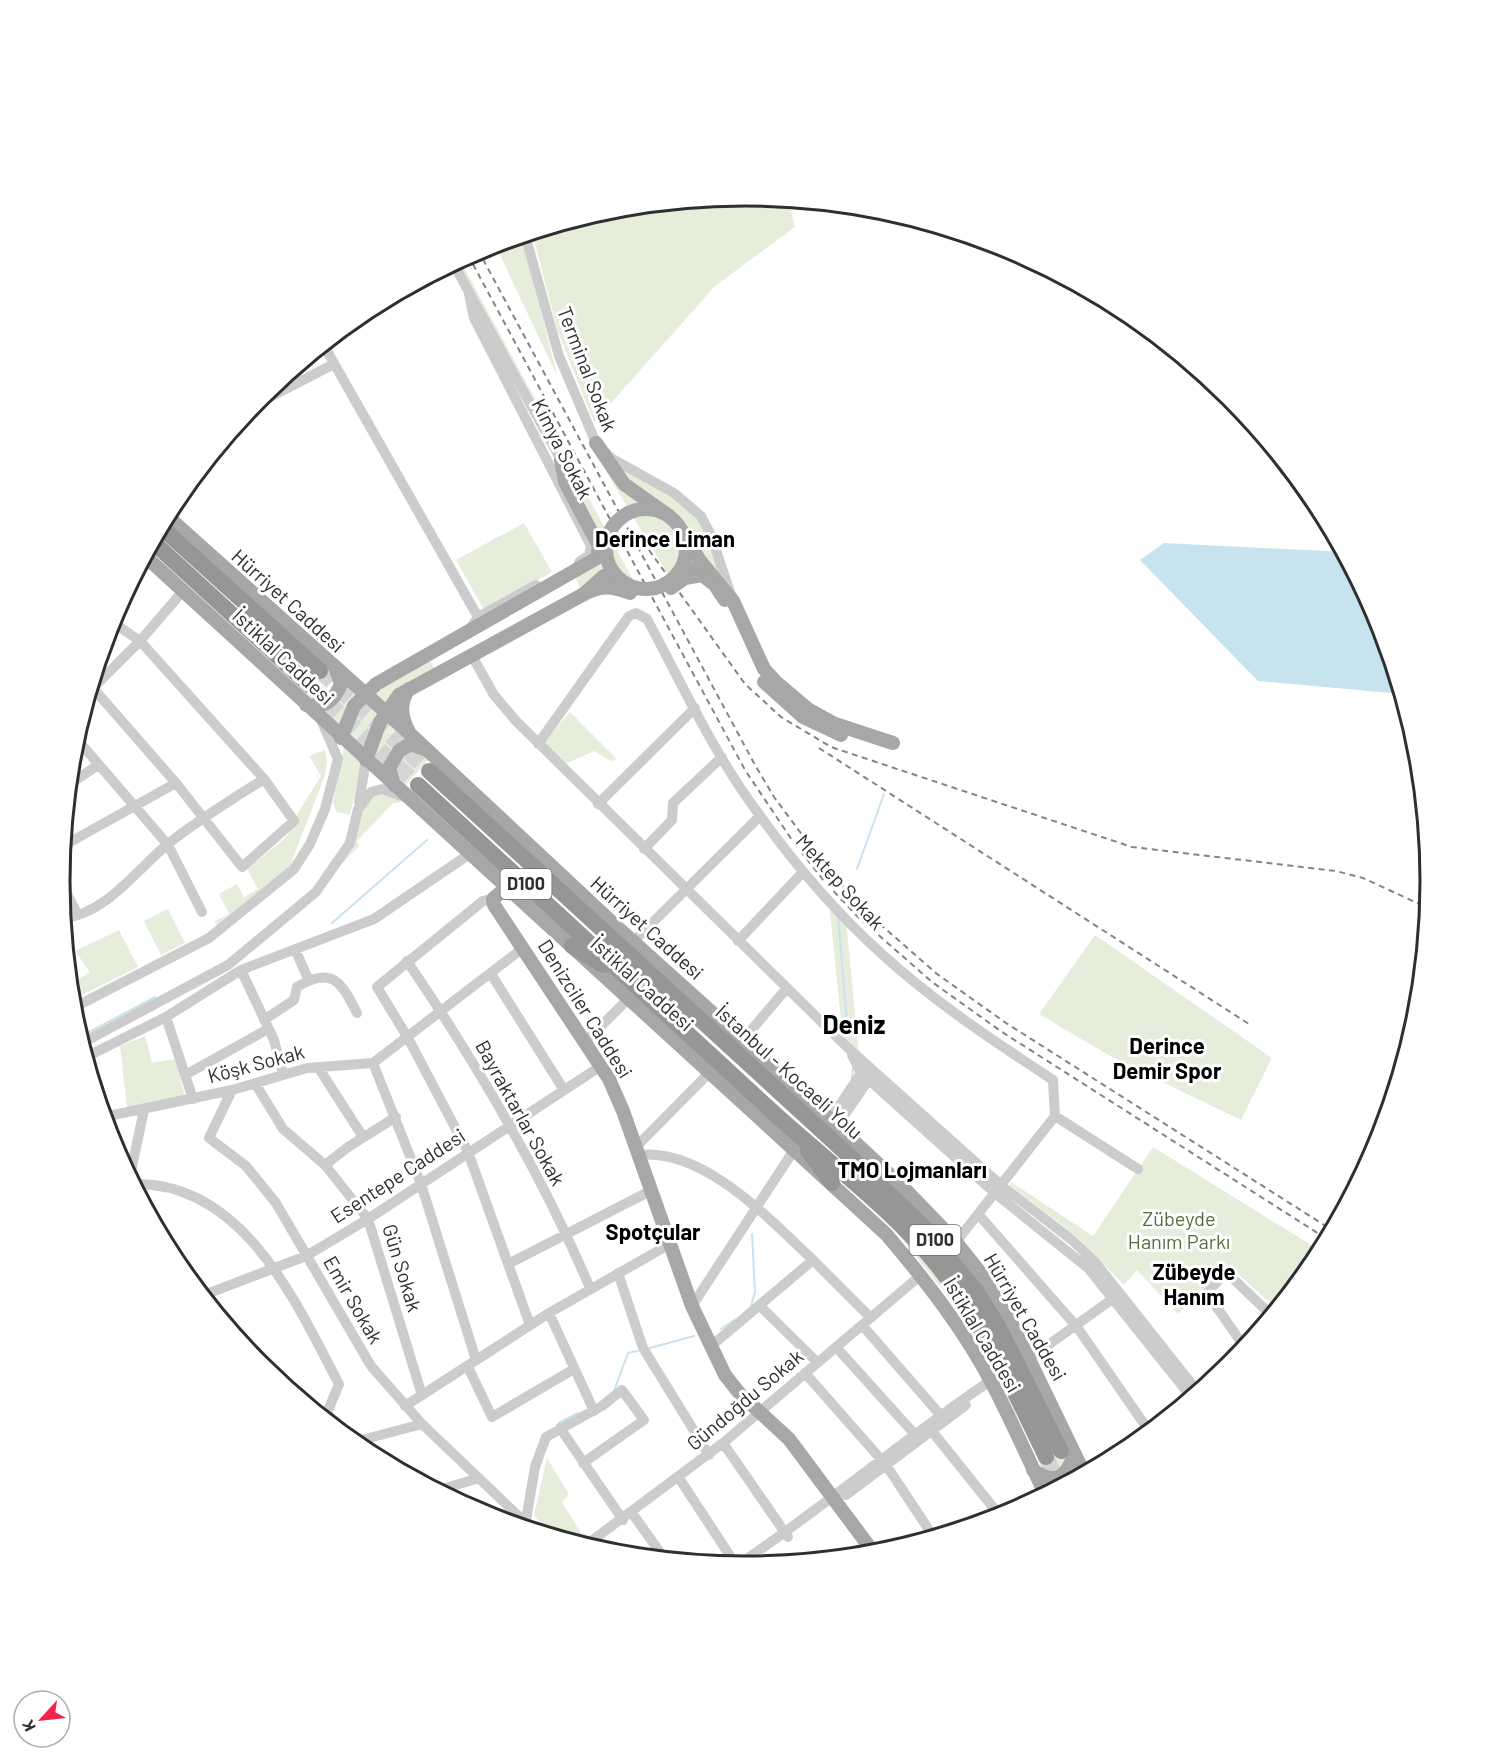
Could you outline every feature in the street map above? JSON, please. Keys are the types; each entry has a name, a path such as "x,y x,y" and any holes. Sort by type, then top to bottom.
{"highway":[{"path":"167,532 334,673"},
{"path":"159,547 309,685"},
{"name":"İstanbul - Kocaeli Yolu","path":"431,763 896,1200 953,1261 998,1326 1060,1453"},
{"name":"D100","path":"414,792 632,991 886,1212 940,1269 985,1334 1060,1453"},
{"path":"572,946 632,991"},
{"path":"721,1022 756,1070"},
{"path":"789,1127 832,1183"}],"main road":[{"path":"596,443 624,484 669,516 684,536 729,600 758,675 783,701 803,717 827,730 891,747"},
{"path":"561,460 603,537 610,568 620,580"},
{"path":"334,673 356,682 368,681 397,672 597,558 599,546 565,482 561,460"},
{"path":"572,573 592,571 599,567 612,528 627,513 648,509 669,516"},
{"name":"Hürriyet Caddesi","path":"174,522 334,673 412,735 431,763 834,1123 904,1188 956,1242 994,1294 1030,1358 1060,1453 1078,1468"},
{"path":"678,573 686,555 684,536"},
{"name":"İstiklal Caddesi","path":"151,562 321,719 343,732"},
{"path":"584,594 604,576 620,580 632,587 653,589 668,583 678,573 689,568 715,585 729,600"},
{"path":"397,672 376,707 361,752 343,732 354,706 376,707 599,586 609,586 641,595 657,595 685,578 702,575"},
{"path":"306,705 318,707 335,697 341,684 334,673"},
{"path":"409,689 402,700 402,712 412,735 425,738 446,757 610,911 616,926"},
{"path":"394,784 389,768 405,746 410,744 420,746 431,763"},
{"name":"İstiklal Caddesi","path":"361,752 394,784 414,792 471,853 504,895 572,946"},
{"name":"Denizciler Caddesi","path":"504,895 494,905 586,1041 615,1092 692,1306 710,1347 734,1387 789,1439 868,1545"},
{"name":"İstiklal Caddesi","path":"632,991 710,1072 886,1234 921,1275 992,1383 1042,1487"},
{"path":"1034,1470 1043,1476 1060,1476 1068,1471 1060,1453"}],"street":[{"name":"Terminal Sokak","path":"527,242 559,356 596,443 611,458 684,500 701,516 711,535 729,600"},
{"name":"Kimya Sokak","path":"457,271 561,460"},
{"name":"Kimya Sokak","path":"469,294 474,318 592,551 583,560 478,617 469,631"},
{"path":"327,352 478,617"},
{"path":"279,392 334,364"},
{"path":"101,681 140,641 183,591"},
{"name":"Mektep Sokak","path":"538,744 629,616 636,613 647,620 723,757 760,816 803,872 884,956 956,1014 1053,1080 1055,1116"},
{"path":"97,696 176,783 242,867 294,821 264,779 140,641 120,627"},
{"path":"471,654 494,695 538,744 847,1047 868,1072 1118,1296 1193,1386"},
{"path":"598,804 695,708"},
{"path":"321,719 334,744 338,759"},
{"path":"82,1004 209,938 294,869 310,844 325,809 343,732"},
{"path":"83,747 168,845 202,912"},
{"path":"90,1039 228,965 316,892 350,843 358,809 361,752"},
{"path":"644,849 672,820 673,803 723,757"},
{"path":"78,778 98,765"},
{"path":"72,916 101,903 204,817 264,779"},
{"path":"72,837 176,783"},
{"path":"358,809 367,795 376,789 414,792"},
{"path":"633,942 760,816"},
{"path":"94,1053 166,1017 241,970 374,919 471,853"},
{"path":"738,941 803,872"},
{"path":"504,895 483,901 377,987 408,1038 468,1152 510,1263 530,1325"},
{"path":"71,902 78,915"},
{"path":"523,948 373,1063 421,1184 472,1363 492,1417 574,1369"},
{"path":"295,949 309,981"},
{"name":"Bayraktarlar Sokak","path":"407,961 442,1012 508,1126 567,1234 590,1288"},
{"path":"241,970 266,1024 283,1074"},
{"path":"490,974 564,1090"},
{"path":"187,1074 266,1024 294,1000 297,987 309,981 334,978 344,988 357,1013"},
{"path":"742,1041 787,988"},
{"path":"586,1041 632,991"},
{"path":"166,1017 187,1074 193,1099"},
{"name":"Köşk Sokak","path":"113,1115 232,1090 283,1074 318,1067 373,1063"},
{"name":"Esentepe Caddesi","path":"214,1296 306,1256 368,1219 601,1066"},
{"path":"318,1067 363,1137"},
{"path":"637,1151 710,1072"},
{"path":"834,1123 868,1072"},
{"name":"Gün Sokak","path":"255,1083 283,1129 325,1166 368,1219 422,1395"},
{"name":"Emir Sokak","path":"232,1090 209,1138 236,1156 259,1179 284,1213 306,1256 370,1366 422,1424 479,1478 506,1511"},
{"path":"133,1163 144,1110"},
{"path":"956,1242 1055,1116 1138,1169"},
{"path":"325,1166 363,1137 396,1117"},
{"path":"692,1306 795,1150"},
{"path":"637,1151 690,1165 717,1179 758,1208 813,1260 943,1417"},
{"path":"143,1185 166,1188 212,1206 235,1226 275,1269 339,1384 328,1410"},
{"path":"510,1263 652,1190"},
{"path":"979,1215 1077,1327 1145,1425"},
{"path":"405,1406 549,1313 670,1244"},
{"path":"710,1347 813,1260"},
{"path":"1240,1340 1207,1293 1226,1272 1266,1310"},
{"path":"618,1273 642,1348 709,1455"},
{"name":"Gündoğdu Sokak","path":"596,1538 709,1455 921,1275"},
{"path":"1030,1358 1118,1296"},
{"path":"1118,1296 1187,1391"},
{"path":"760,1306 818,1363"},
{"path":"549,1313 594,1410"},
{"path":"836,1347 917,1436"},
{"path":"805,1373 883,1462 929,1530"},
{"path":"760,1555 917,1436 992,1383"},
{"path":"528,1519 530,1488 544,1443 550,1434 594,1410 622,1390 644,1420 583,1463"},
{"path":"917,1436 931,1430 943,1417"},
{"path":"366,1439 422,1424"},
{"path":"560,1428 623,1520"},
{"path":"931,1430 994,1508"},
{"path":"723,1443 787,1535"},
{"path":"449,1487 479,1478"},
{"path":"679,1478 731,1555"},
{"path":"632,1513 658,1550"},
{"path":"752,1556 787,1535"}],"green space":[{"path":"701,207 790,207 795,227 715,286 594,422 558,332 534,240 614,218 657,211"},
{"path":"522,244 536,290 557,376 499,252"},
{"path":"464,267 638,589 618,578 580,589 574,574 600,545 459,270"},
{"path":"596,443 701,516 733,601 714,599 710,587 702,578 676,588 590,445"},
{"path":"524,523 552,572 484,610 456,560"},
{"path":"430,660 435,670 384,709 373,691"},
{"path":"343,679 360,694 340,732 316,710"},
{"path":"366,703 377,711 379,717 365,749 349,736 350,715"},
{"path":"570,712 617,759 611,761 594,751 565,764 544,742"},
{"path":"387,718 414,741 387,767 369,759"},
{"path":"344,746 362,761 350,815 337,812 333,803"},
{"path":"415,749 429,759 406,785 397,776 396,766 403,756"},
{"path":"325,750 327,762 325,775 290,866 217,925 215,921 229,914 219,894 237,884 244,897 258,889 247,869 283,840 299,821 296,816 321,776 309,756"},
{"path":"375,793 402,799 398,803 393,803 357,841 359,846 339,867 360,810"},
{"path":"829,903 846,920 859,1055 843,1039"},
{"path":"168,909 185,943 161,955 144,921"},
{"path":"119,930 138,967 80,996 78,980 90,972 75,951"},
{"path":"1095,935 1272,1058 1241,1120 1117,1060 1039,1014"},
{"path":"145,1036 152,1063 176,1059 185,1097 127,1108 120,1046"},
{"name":"Zübeyde Hanım Parkı","path":"1153,1147 1313,1246 1271,1304 1228,1265 1178,1314 1137,1270 1124,1285 1076,1236 1010,1185 1011,1182 1093,1236"},
{"path":"886,1219 921,1255 1067,1448 1070,1455 1061,1471 1049,1471 1043,1466 975,1339 945,1293"},
{"path":"547,1458 569,1494 562,1502 582,1535 541,1523 534,1515"}],"water":[{"path":"1164,543 1335,552 1369,622 1393,693 1258,681 1140,560"}],"waterway":[{"path":"857,869 884,794"},
{"path":"332,923 427,840"},
{"path":"838,915 848,1035"},
{"path":"88,1033 155,997"},
{"path":"852,1079 853,1068"},
{"path":"751,1306 755,1292 752,1234"},
{"path":"721,1329 736,1319"},
{"path":"650,1348 694,1336"},
{"path":"614,1391 628,1353 637,1351"},
{"path":"559,1423 578,1413"}],"tunnel":[{"path":"320,671 429,771"},
{"path":"309,685 418,785"},
{"path":"1046,1457 1057,1479"}],"railway":[{"path":"483,259 755,765 774,797 832,875 864,910 937,974 1006,1023 1325,1226"},
{"path":"473,263 745,770 794,843 825,882 858,917 932,982 1002,1032 1320,1235"},
{"path":"649,550 745,684 781,717 831,747 1132,847 1336,871 1363,878 1419,904"},
{"path":"819,748 1249,1024"}],"district":[{"name":"Derince Liman","path":"665,539"},
{"name":"Deniz","path":"854,1025"},
{"name":"Derince Demir Spor","path":"1167,1058"},
{"name":"TMO Lojmanları","path":"912,1170"},
{"name":"Spotçular","path":"653,1232"},
{"name":"Zübeyde Hanım","path":"1194,1284"}]}
